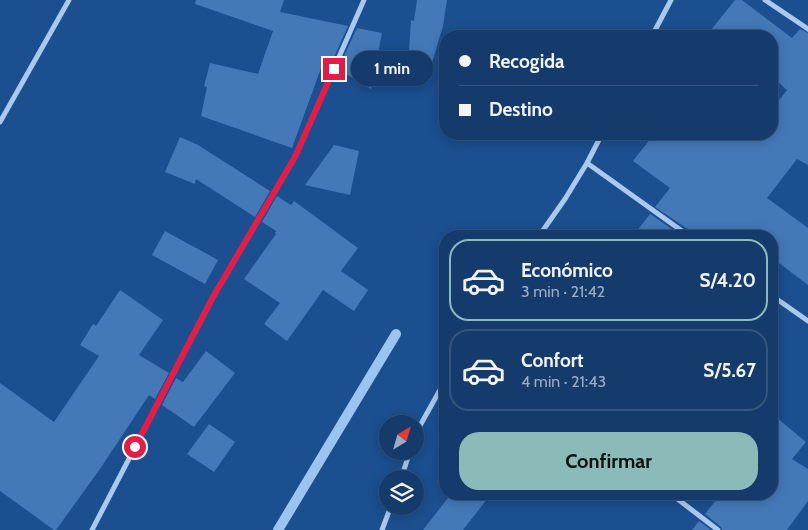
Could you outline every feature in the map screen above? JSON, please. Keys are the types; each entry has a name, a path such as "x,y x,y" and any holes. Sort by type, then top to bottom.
{"street":[{"path":"0,122 69,0"},
{"path":"92,530 213,297 296,155 364,0"},
{"path":"655,30 671,0"},
{"path":"765,0 808,29"},
{"path":"543,230 565,199 599,140"},
{"path":"586,163 681,230"},
{"path":"778,300 808,321"},
{"path":"424,418 439,392"},
{"path":"679,500 718,530"},
{"path":"382,530 388,515"}],"building":[{"path":"196,0 284,0 280,12 348,26 331,64 324,60 292,148 201,116 207,87 204,86 210,63 258,74 273,31 195,4"},
{"path":"417,0 447,0 443,26 442,30 439,30 439,39 429,73 408,66 411,20 414,21"},
{"path":"735,0 742,0 792,38 800,29 808,33 808,165 797,159 767,198 808,228 808,285 778,262 778,230 689,230 655,207 670,188 633,161 649,140 778,140 778,101 787,90 778,82 778,30 711,30"},
{"path":"357,28 382,33 371,89 338,69"},
{"path":"180,137 198,145 270,191 255,217 196,179 195,184 165,172"},
{"path":"334,145 359,151 350,195 305,185"},
{"path":"277,196 291,205 294,201 358,248 341,271 368,290 354,311 323,290 287,341 264,324 280,303 244,279 276,234 276,231 262,222"},
{"path":"650,214 673,230 638,230"},
{"path":"165,231 218,260 205,284 152,255"},
{"path":"120,290 163,320 139,355 169,373 155,399 149,395 100,469 56,530 54,530 0,491 0,383 54,422 99,356 80,345 93,324 96,326"},
{"path":"206,351 235,373 194,427 162,405 176,378 183,382"},
{"path":"778,419 806,442 792,459 808,469 808,501 787,530 722,530 705,514 716,500 778,500"},
{"path":"209,424 235,442 214,472 187,454"},
{"path":"446,500 486,500 463,530 423,530"},
{"path":"699,521 711,530 692,530"}],"waterway":[{"path":"278,530 396,334"}],"route":[{"path":"135,447 213,297 296,155 334,69"}]}
